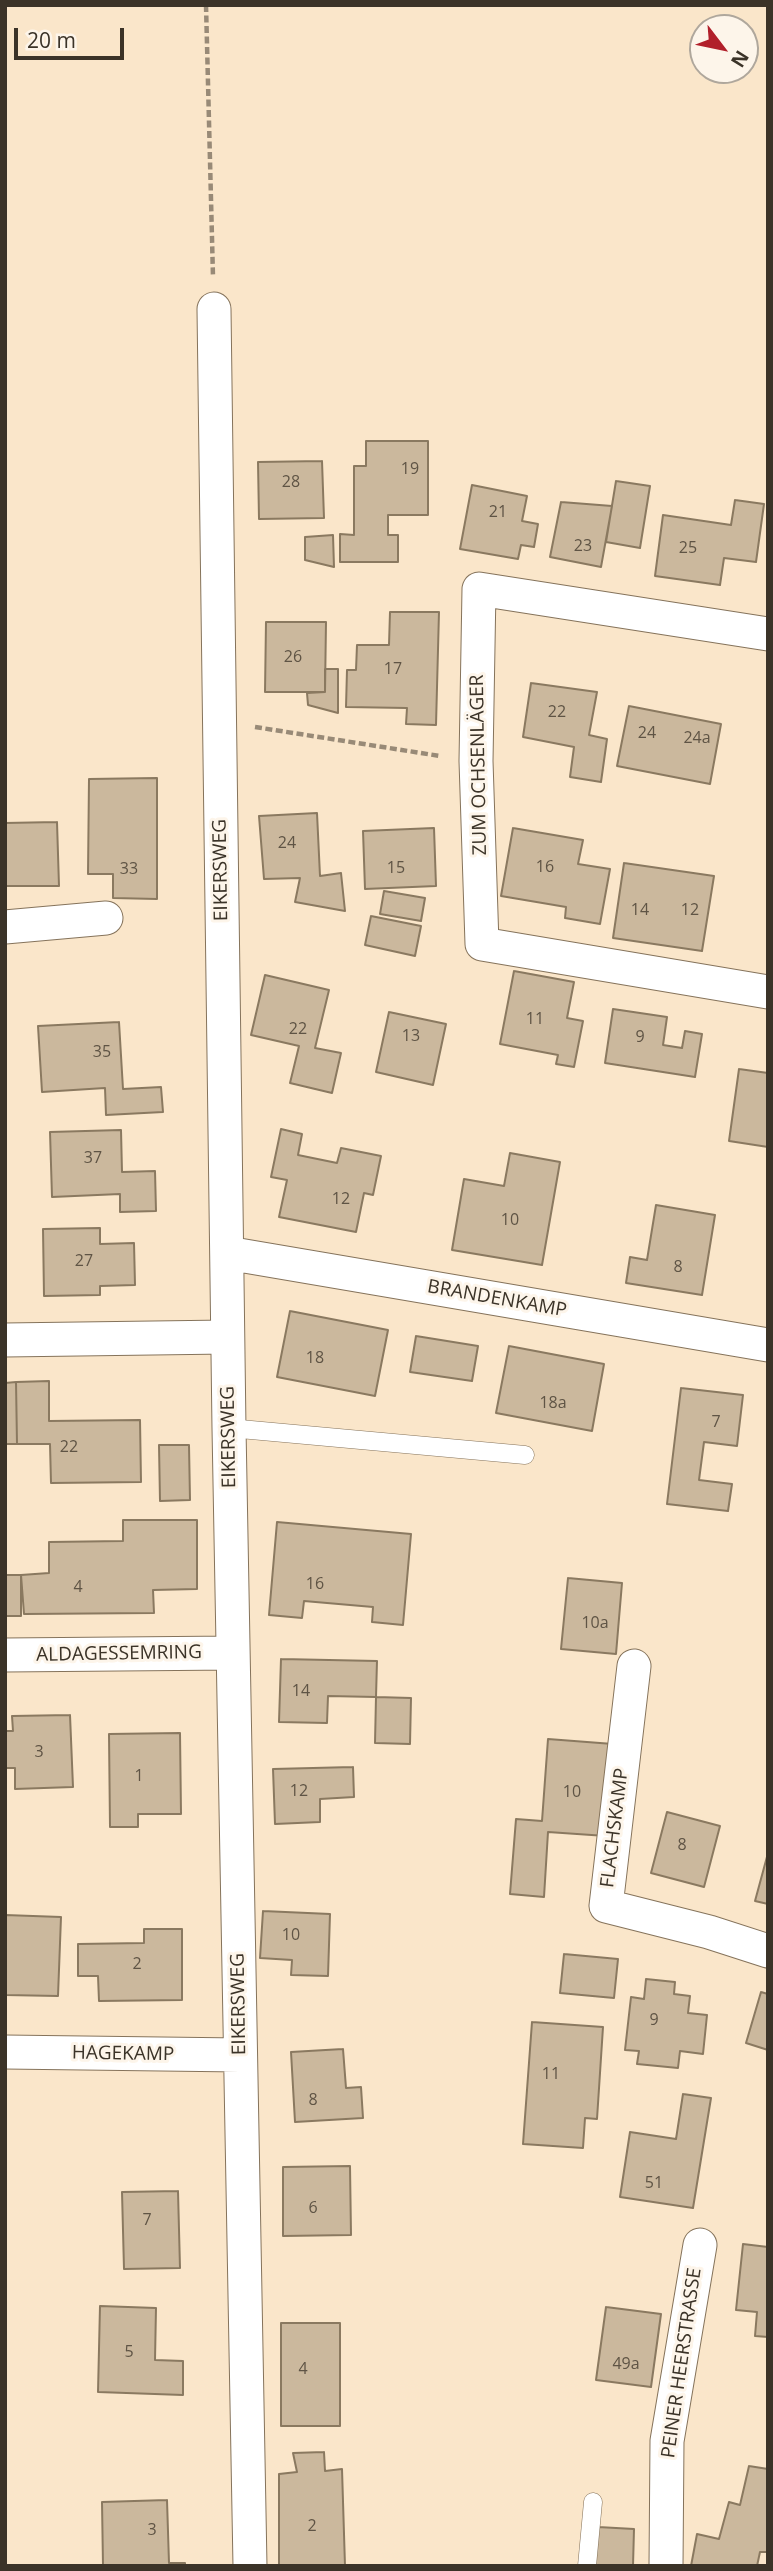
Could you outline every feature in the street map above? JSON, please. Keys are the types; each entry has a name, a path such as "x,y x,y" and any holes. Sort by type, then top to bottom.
{"street":[{"name":"EIKERSWEG","path":"214,309 227,1337 250,2566"},
{"name":"ZUM OCHSENLÄGER","path":"768,634 479,589 476,761 482,944 768,992"},
{"path":"5,927 106,918"},
{"name":"BRANDENKAMP","path":"227,1253 768,1345"},
{"path":"5,1340 227,1337"},
{"name":"ALDAGESSEMRING","path":"5,1655 233,1653"},
{"name":"FLACHSKAMP","path":"634,1666 606,1906 709,1932 768,1951"},
{"name":"HAGEKAMP","path":"5,2052 240,2055"},
{"name":"PEINER HEERSTRASSE","path":"666,2566 667,2441 700,2245"}],"lane":[{"path":"229,1428 526,1455"},
{"path":"587,2566 593,2502"}],"path":[{"path":"206,5 214,309"},
{"path":"218,721 476,761"}],"building":[{"path":"366,441 428,441 428,515 388,515 388,535 398,535 398,562 340,562 340,534 354,535 354,466 366,466"},
{"path":"322,461 324,518 259,519 258,462"},
{"path":"616,481 650,486 640,548 606,542"},
{"path":"472,485 527,496 522,521 538,524 534,547 521,545 518,559 460,549"},
{"path":"735,500 764,504 756,562 724,558 720,585 655,576 663,515 731,525"},
{"path":"561,502 612,506 601,567 550,557"},
{"path":"333,535 334,567 305,560 305,537"},
{"path":"390,612 439,612 436,725 406,724 407,708 346,707 347,670 356,670 357,645 389,645"},
{"path":"266,622 326,622 325,692 265,692"},
{"path":"325,669 338,669 338,713 308,705 307,693 325,692"},
{"path":"531,683 597,692 589,735 607,739 601,782 570,777 574,747 523,737"},
{"path":"629,706 721,724 710,784 617,766"},
{"path":"157,778 157,899 113,898 113,874 88,874 89,779"},
{"path":"317,813 320,876 341,873 345,911 295,902 300,878 264,879 259,816"},
{"path":"57,822 59,886 5,886 5,823"},
{"path":"434,828 436,886 365,889 363,831"},
{"path":"513,828 583,840 578,864 610,869 600,924 565,918 566,907 501,896"},
{"path":"624,863 714,876 702,951 613,938"},
{"path":"384,891 425,898 421,921 380,914"},
{"path":"371,916 421,926 415,956 365,945"},
{"path":"514,971 574,982 567,1018 583,1021 574,1067 556,1064 558,1055 500,1044"},
{"path":"265,975 329,990 315,1048 341,1053 332,1093 290,1083 299,1046 251,1035"},
{"path":"613,1009 667,1017 663,1045 682,1048 685,1031 702,1034 695,1077 605,1063"},
{"path":"389,1012 446,1024 433,1085 376,1072"},
{"path":"119,1022 123,1089 161,1087 163,1112 106,1115 105,1088 42,1092 38,1026"},
{"path":"739,1069 768,1073 768,1147 729,1141"},
{"path":"281,1129 302,1134 298,1155 337,1163 341,1148 381,1156 373,1195 364,1193 356,1232 279,1217 287,1180 271,1177"},
{"path":"121,1130 122,1172 155,1171 156,1211 120,1212 120,1194 52,1197 50,1132"},
{"path":"510,1153 560,1162 542,1265 452,1250 464,1179 504,1186"},
{"path":"656,1205 715,1215 702,1295 626,1283 630,1257 647,1260"},
{"path":"100,1228 100,1244 134,1243 135,1285 100,1286 100,1295 44,1296 43,1229"},
{"path":"290,1311 388,1330 375,1396 277,1377"},
{"path":"416,1336 478,1346 472,1381 410,1372"},
{"path":"509,1346 604,1364 592,1431 496,1413"},
{"path":"49,1381 49,1421 140,1420 141,1482 51,1483 50,1444 17,1444 16,1382"},
{"path":"16,1382 17,1444 5,1444 5,1383"},
{"path":"681,1388 743,1395 737,1446 704,1442 699,1480 732,1484 728,1511 667,1504"},
{"path":"159,1445 189,1445 190,1500 160,1501"},
{"path":"123,1520 197,1520 197,1589 153,1590 154,1613 24,1614 21,1575 49,1573 49,1542 123,1541"},
{"path":"277,1522 411,1534 403,1625 372,1622 373,1607 304,1601 302,1618 269,1615"},
{"path":"5,1575 21,1575 21,1616 5,1616"},
{"path":"568,1578 622,1583 616,1654 561,1649"},
{"path":"281,1659 377,1661 376,1697 328,1696 327,1723 279,1722"},
{"path":"376,1697 411,1698 410,1744 375,1743"},
{"path":"70,1715 73,1787 15,1789 15,1768 5,1768 5,1731 13,1731 12,1716"},
{"path":"180,1733 181,1814 138,1814 138,1827 110,1827 109,1734"},
{"path":"548,1739 613,1744 606,1836 548,1832 544,1897 510,1894 516,1819 542,1821"},
{"path":"353,1767 354,1797 320,1799 320,1822 275,1824 273,1769"},
{"path":"667,1812 720,1826 704,1887 651,1873"},
{"path":"768,1853 768,1904 755,1901"},
{"path":"263,1911 330,1914 328,1976 291,1975 292,1960 260,1958"},
{"path":"5,1915 61,1917 58,1996 5,1995"},
{"path":"144,1929 182,1929 182,2000 99,2001 98,1976 78,1976 78,1944 144,1943"},
{"path":"564,1954 618,1959 614,1998 560,1993"},
{"path":"646,1979 675,1982 674,1994 690,1996 688,2013 707,2015 703,2054 680,2051 678,2068 637,2064 639,2051 625,2050 631,1997 644,1999"},
{"path":"761,1992 768,1994 768,2050 746,2043"},
{"path":"532,2022 603,2027 597,2119 585,2118 583,2148 523,2144"},
{"path":"343,2049 346,2088 361,2087 363,2118 295,2122 291,2052"},
{"path":"683,2094 711,2098 693,2208 620,2197 630,2132 676,2139"},
{"path":"350,2166 351,2235 283,2236 283,2167"},
{"path":"178,2191 180,2268 124,2269 122,2192"},
{"path":"743,2244 768,2247 768,2337 755,2336 757,2312 736,2310"},
{"path":"100,2306 156,2308 155,2360 183,2361 183,2395 98,2392"},
{"path":"606,2307 661,2314 651,2387 596,2380"},
{"path":"281,2323 340,2323 340,2426 281,2426"},
{"path":"324,2452 325,2471 342,2469 345,2566 279,2566 279,2474 297,2472 293,2453"},
{"path":"749,2466 768,2469 768,2552 760,2552 757,2566 691,2566 697,2534 719,2539 729,2502 740,2505"},
{"path":"167,2500 169,2563 185,2563 185,2566 103,2566 102,2502"},
{"path":"598,2527 634,2529 633,2566 595,2566"}]}
